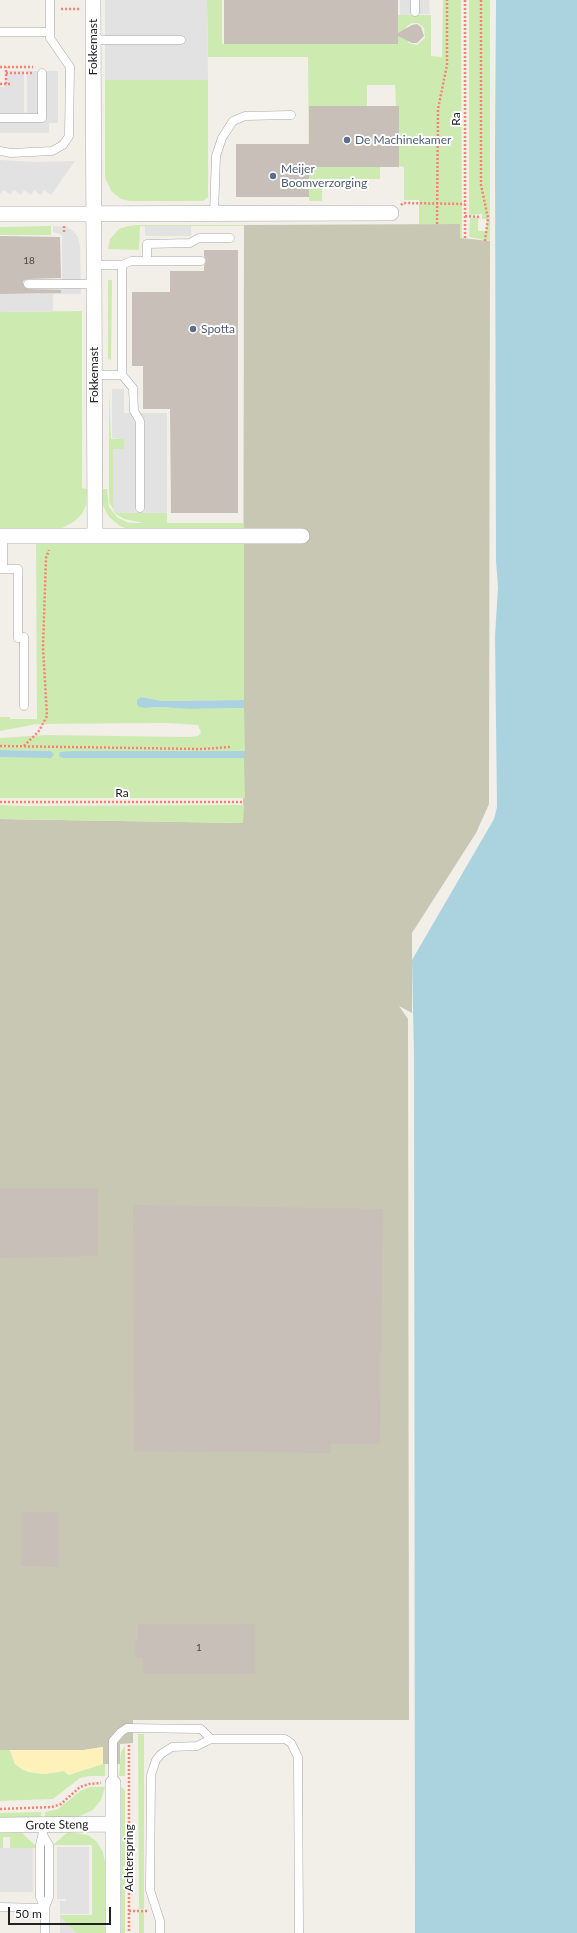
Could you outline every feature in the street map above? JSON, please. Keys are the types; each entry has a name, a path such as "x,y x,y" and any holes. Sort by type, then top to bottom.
{"street":[{"name":"Fokkemast","path":"93,4 95,536"},
{"path":"0,214 391,213"},
{"path":"2,536 302,536"},
{"name":"Achterspring","path":"109,1783 113,1824 113,1933"},
{"name":"Grote Steng","path":"0,1825 43,1830 113,1824"}],"lane":[{"path":"0,151 11,153 52,151 58,149 67,141 70,130 70,67 50,38 50,0"},
{"path":"415,0 415,12"},
{"path":"0,32 50,32"},
{"path":"93,40 181,40"},
{"path":"0,118 42,118 42,73"},
{"path":"214,213 216,156 222,138 233,121 245,116 291,115"},
{"path":"147,261 147,244 190,243 199,238 230,238"},
{"path":"94,265 122,265 131,261 201,261"},
{"path":"122,265 122,374 134,388 134,411 140,421 140,508"},
{"path":"28,284 94,284"},
{"path":"94,374 122,374"},
{"path":"2,536 2,569 18,569 18,638 24,638 24,706"},
{"path":"109,1783 113,1741 127,1728 201,1729 211,1740"},
{"path":"160,1933 157,1910 150,1890 152,1767 161,1754 172,1747 197,1746 211,1740 285,1739 291,1743 298,1757 299,1933"},
{"path":"43,1830 49,1845 49,1897 45,1908 45,1933"},
{"path":"0,1907 45,1908"}],"path":[{"path":"437,224 438,109 447,65 447,0"},
{"name":"Ra","path":"465,0 465,238"},
{"path":"480,0 481,185 488,218 485,241"},
{"path":"50,9 93,4"},
{"path":"6,67 6,84"},
{"path":"6,73 42,73"},
{"path":"0,84 11,84"},
{"path":"391,213 403,203 465,204"},
{"path":"465,216 480,218"},
{"path":"24,746 39,731 47,716 43,640 46,558 53,536"},
{"path":"0,746 202,749 231,747"},
{"name":"Ra","path":"0,802 244,802"},
{"name":"Achterspring","path":"129,1745 129,1933"},
{"name":"Grote Steng","path":"0,1809 52,1808 61,1804 83,1785 92,1783 109,1783"},
{"path":"129,1911 157,1910"}],"shaded area":[{"path":"105,0 207,0 208,80 105,80"},
{"path":"400,0 429,0 430,14 400,15"},
{"path":"5,71 24,71 24,112 27,113 27,71 58,71 58,123 49,123 49,133 0,133 0,87 5,87"},
{"path":"0,160 34,162 75,161 51,195 44,190 41,195 34,190 31,195 24,190 21,195 14,190 10,195 4,190 0,194"},
{"path":"460,224 460,238 490,241 489,804 476,833 412,933 412,1013 399,1006 408,1019 409,1720 133,1720 133,1743 120,1744 120,1764 103,1764 103,1747 84,1750 0,1750 0,819 243,823 244,225"},
{"path":"53,226 67,227 78,237 80,246 81,294 53,294 53,311 0,312 0,294 40,294 40,289 62,289 62,235 53,232"},
{"path":"145,226 191,226 191,236 145,236"},
{"path":"112,389 124,389 124,413 167,413 167,513 118,513 113,508 113,449 124,449 124,438 112,438"},
{"path":"57,1847 89,1847 89,1914 60,1914 60,1901 66,1901 66,1899 57,1899"},
{"path":"0,1848 33,1848 33,1892 0,1892"},
{"path":"60,1917 76,1933 60,1933"}],"green space":[{"path":"207,0 222,0 222,44 398,44 398,36 404,36 409,43 417,45 425,38 424,28 418,23 412,23 407,26 404,31 398,34 398,15 431,15 431,56 442,57 443,0 461,0 462,238 460,238 460,224 419,224 419,200 404,200 404,167 399,166 399,107 396,106 395,85 367,85 367,106 380,167 380,179 322,179 322,201 309,201 308,57 208,57"},
{"path":"469,0 490,0 490,241 469,237 470,218 478,218 478,231 486,231 487,219 482,219 482,214 469,215"},
{"path":"105,80 208,80 208,197 203,201 130,201 121,199 112,192 105,178"},
{"path":"137,225 244,225 140,226 139,250 108,249 110,239 119,229"},
{"path":"51,226 51,235 0,235 0,227"},
{"path":"108,280 112,280 111,360 108,359"},
{"path":"82,311 82,488 87,489 86,505 82,514 75,521 62,528 0,529 0,312"},
{"path":"109,389 111,439 124,438 124,449 113,449 113,508 118,513 167,513 167,523 244,523 244,529 128,529 120,526 109,517 102,504 101,489 107,489 109,507 118,518 129,523 144,523 124,519 116,514 109,502"},
{"path":"36,543 244,543 244,700 162,701 141,697 145,708 244,708 245,751 60,752 104,758 244,758 245,798 0,798 0,757 53,757 51,751 0,750 0,738 46,735 189,737 198,736 201,733 198,725 168,723 37,724 0,731 0,717 10,717 10,719 37,719"},
{"path":"0,805 244,805 243,823 0,819"},
{"path":"138,1734 144,1734 144,1909 139,1909"},
{"path":"125,1746 125,1776 119,1776 121,1752"},
{"path":"0,1750 10,1750 15,1764 28,1772 43,1774 64,1771 69,1775 91,1766 105,1764 105,1776 80,1778 53,1799 0,1801"},
{"path":"90,1787 105,1787 101,1800 93,1810 78,1817 45,1817 45,1812 58,1809 80,1791"},
{"path":"120,1787 125,1791 125,1933 120,1933"},
{"path":"41,1812 41,1817 0,1817 0,1813"},
{"path":"0,1832 21,1832 35,1845 35,1848 10,1848 10,1837 3,1837 3,1848 0,1848"},
{"path":"68,1832 88,1835 97,1842 103,1852 105,1862 105,1933 76,1933 60,1917 60,1915 92,1915 92,1845 53,1845"},
{"path":"139,1912 144,1912 144,1933 139,1933"}],"sand":[{"path":"103,1747 103,1764 69,1775 64,1771 43,1774 23,1770 15,1764 10,1750 84,1750"}],"water":[{"path":"496,0 577,0 577,1933 415,1933 414,1054 412,960 494,819 497,807 495,636 498,587 496,561"},
{"path":"141,697 162,701 244,700 244,708 145,708 139,707 137,704 137,700"},
{"path":"0,750 51,751 54,755 51,758 0,757"},
{"path":"245,751 244,758 63,758 59,756 60,752"}],"building":[{"path":"224,0 398,0 398,33 412,25 417,24 421,27 424,36 417,43 412,43 398,36 398,44 224,44"},
{"path":"309,106 399,106 399,167 309,167 309,197 236,197 236,144 309,144"},
{"path":"0,236 60,237 61,278 28,279 23,281 23,284 28,289 61,290 61,293 0,294"},
{"path":"204,250 238,250 238,513 171,513 170,409 143,409 143,366 132,366 132,292 170,292 170,271 204,271 206,261"},
{"path":"0,1188 98,1188 98,1256 0,1258"},
{"path":"133,1205 383,1209 380,1444 331,1444 331,1453 134,1451"},
{"path":"21,1512 59,1512 59,1567 21,1566"},
{"path":"138,1624 255,1624 255,1674 143,1674 143,1658 135,1658 135,1640 138,1640"}],"place":[{"name":"De Machinekamer","path":"347,140"},
{"name":"Meijer Boomverzorging","path":"273,176"},
{"name":"Spotta","path":"193,329"}]}
